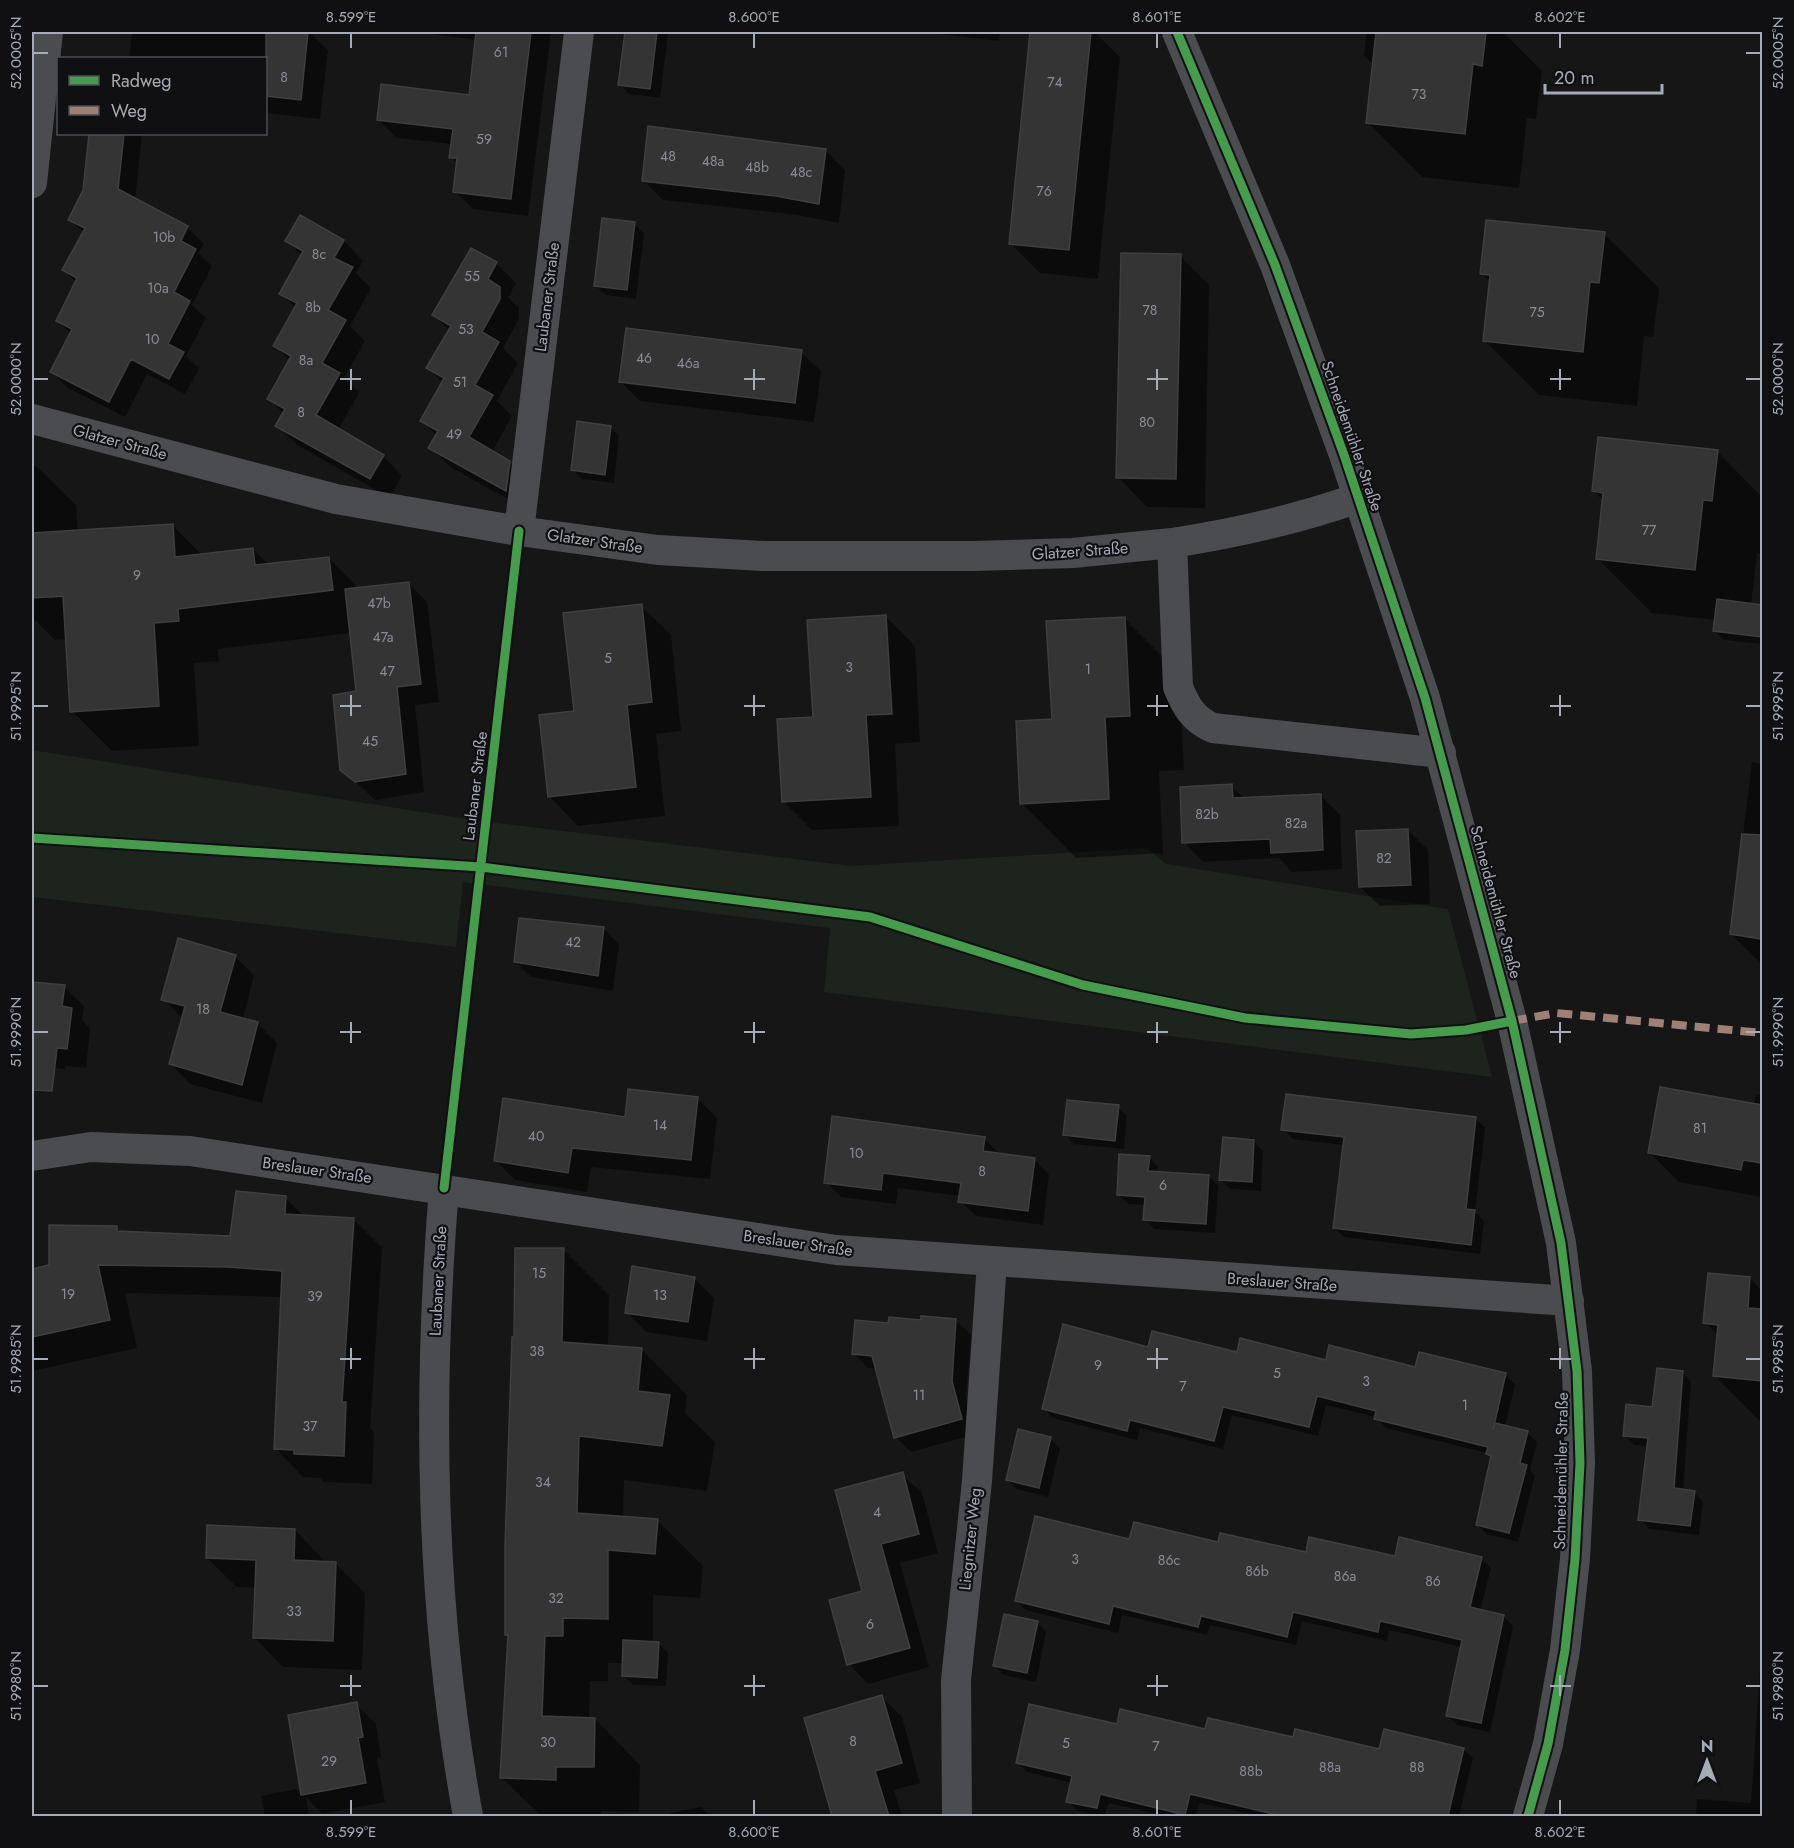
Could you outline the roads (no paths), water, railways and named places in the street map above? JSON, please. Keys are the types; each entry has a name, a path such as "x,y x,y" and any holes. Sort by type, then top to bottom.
{"street":[{"path":"32,183 48,32"},
{"name":"Laubaner Straße","path":"519,531 579,32"},
{"name":"Schneidemühler Straße","path":"1177,32 1259,224 1358,498 1441,753 1512,1021 1561,1243 1577,1371 1580,1463 1572,1601 1548,1744 1528,1816"},
{"name":"Glatzer Straße","path":"32,419 336,499 519,531 658,550 763,555 973,556 1073,553 1237,534 1303,518 1358,498"},
{"path":"1172,543 1178,687 1184,702 1201,723 1236,732 1441,753"},
{"name":"Breslauer Straße","path":"32,1156 91,1147 190,1150 836,1250 1569,1301"},
{"name":"Laubaner Straße","path":"444,1188 437,1282 432,1425 435,1516 443,1629 468,1816"},
{"name":"Liegnitzer Weg","path":"957,1816 956,1680 977,1481 992,1262"}]}
